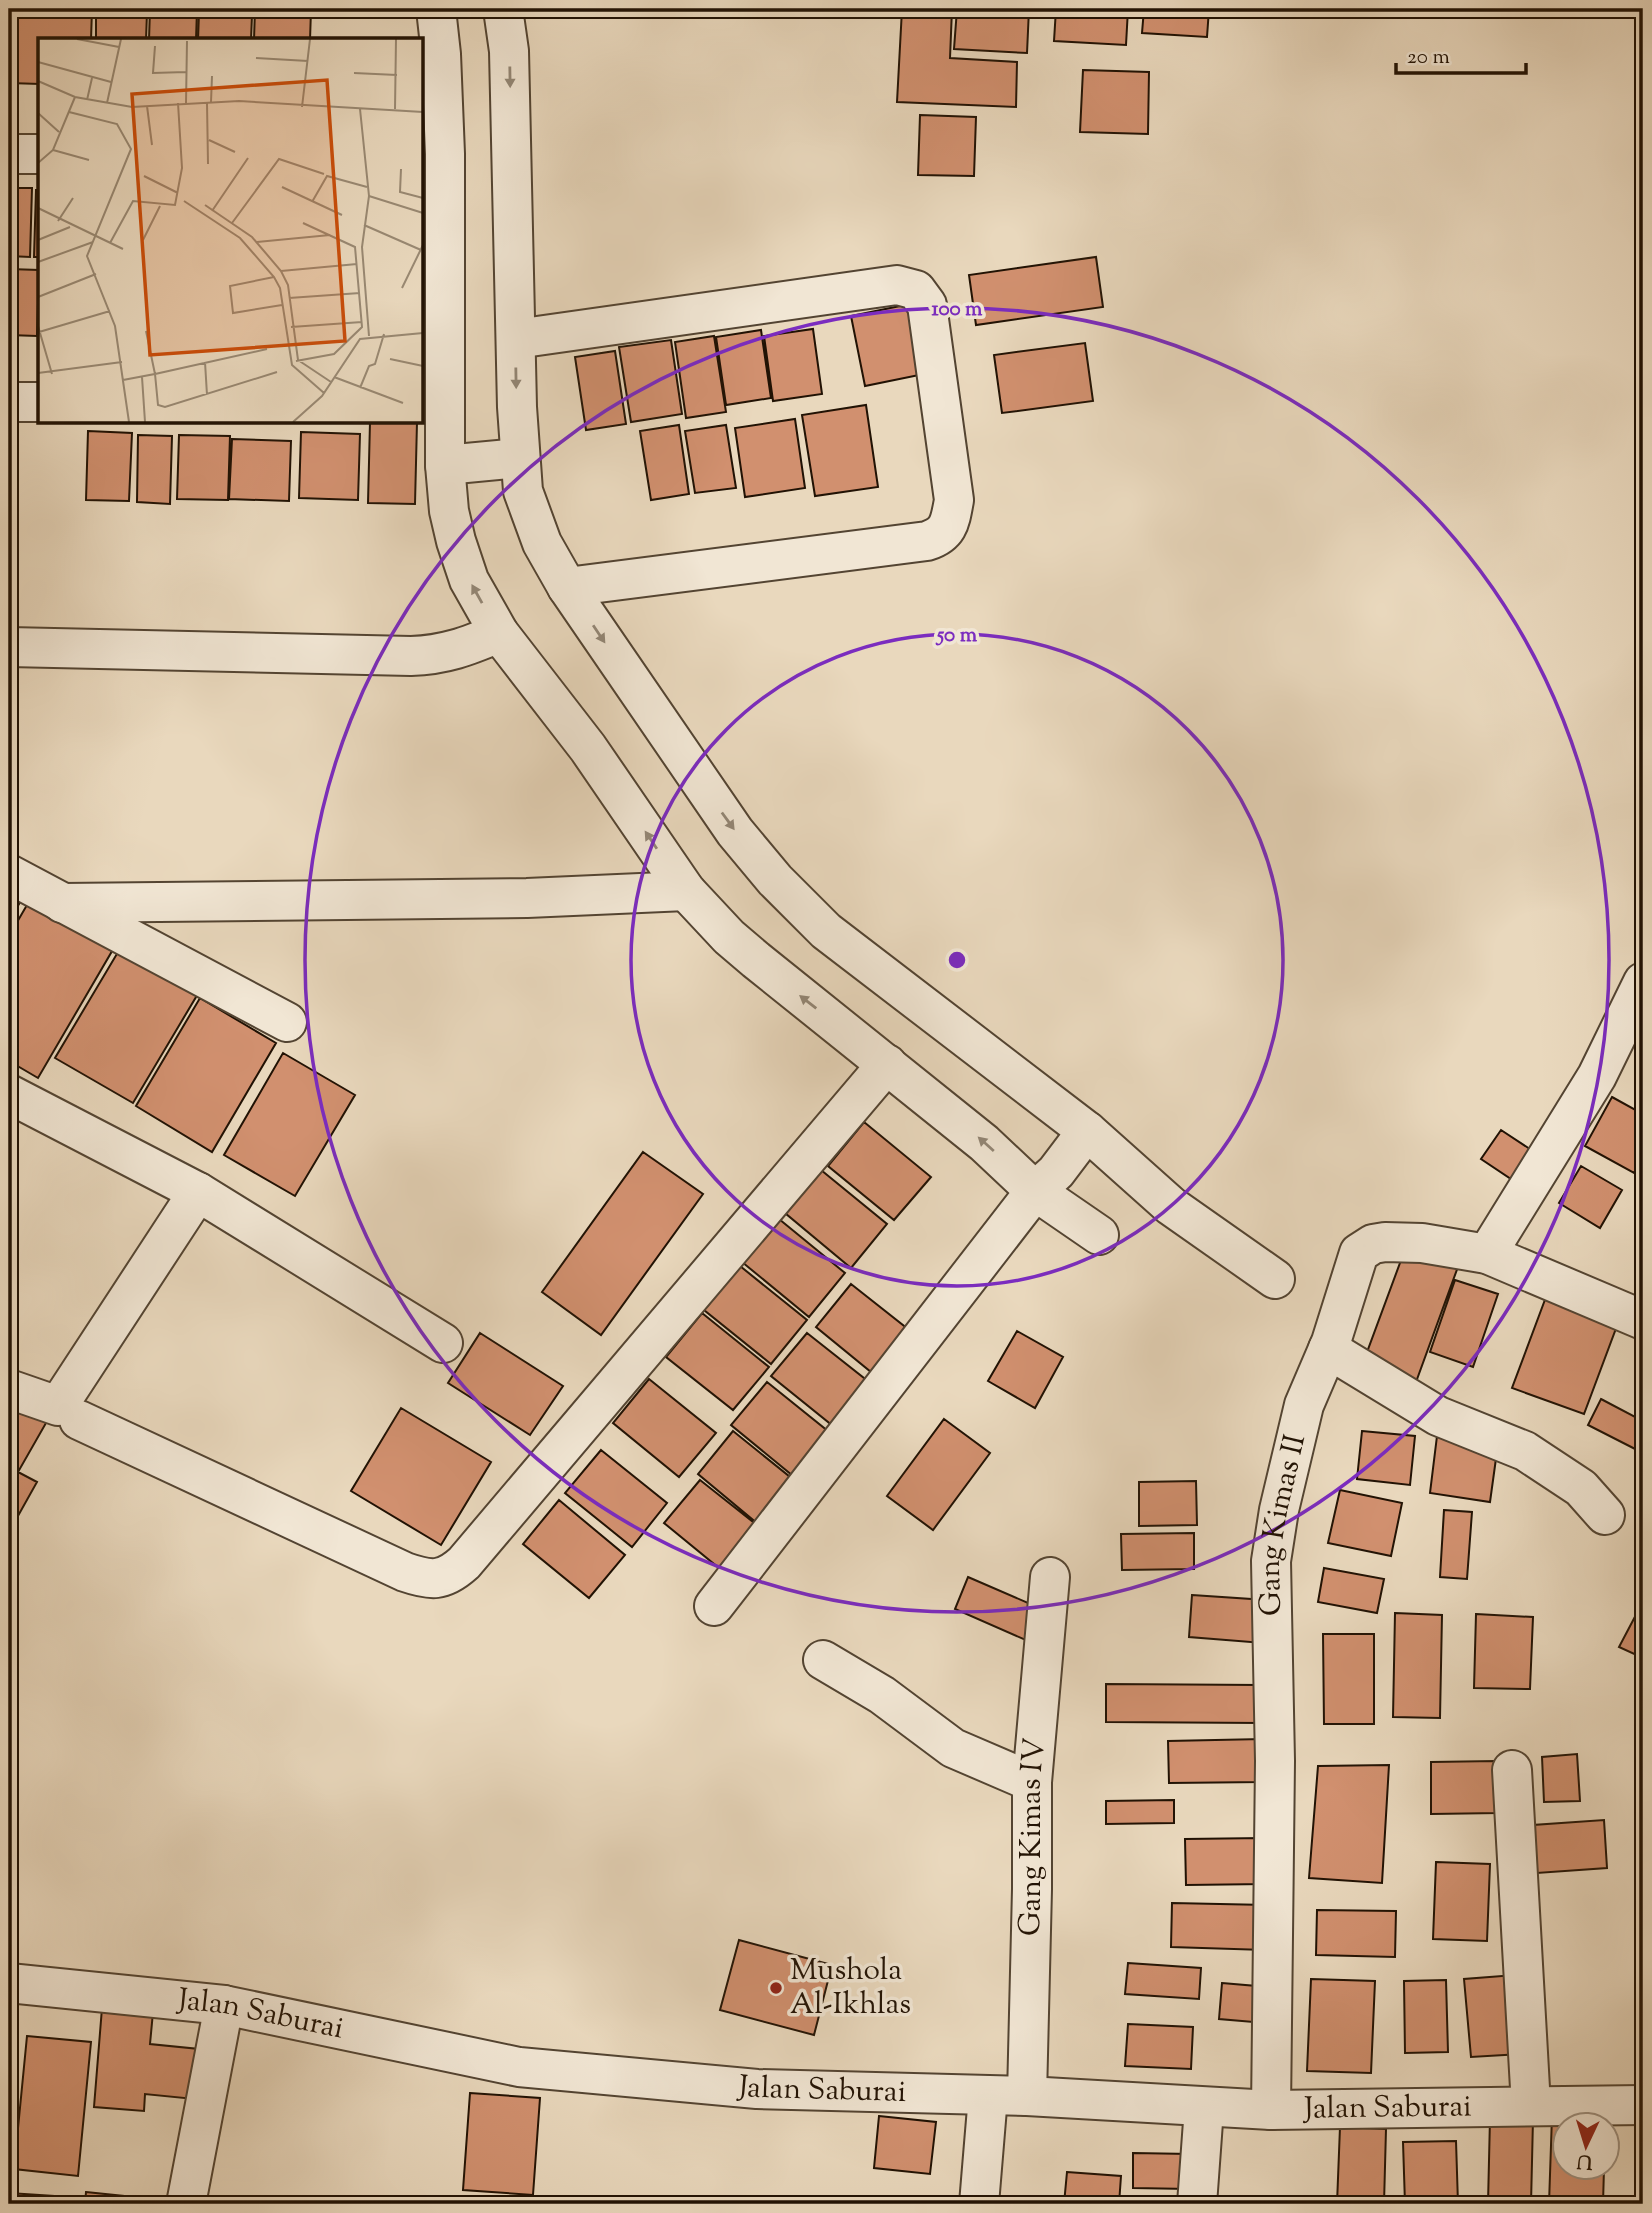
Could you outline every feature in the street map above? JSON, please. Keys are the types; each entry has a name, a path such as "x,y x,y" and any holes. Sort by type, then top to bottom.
{"street":[{"path":"436,9 441,54 434,154 434,401 445,465 449,511 469,580 499,633 588,748 686,891 729,937 984,1143 1035,1191 1099,1235"},
{"path":"503,9 509,51 519,458 523,491 531,517 542,543 567,587 735,832 775,880 826,931 1087,1131 1171,1206 1275,1279"},
{"path":"9,154 38,154"},
{"path":"516,339 897,285 916,290 927,305 954,500 947,528 939,537 926,541 567,587"},
{"path":"9,402 38,402"},
{"path":"445,465 519,458"},
{"path":"9,647 411,656 436,655 458,650 499,633"},
{"path":"9,874 287,1023"},
{"path":"62,903 527,898 686,891"},
{"path":"1487,1254 1597,1076 1643,982"},
{"path":"79,1420 405,1572 425,1579 453,1574 887,1064"},
{"path":"9,1094 198,1192 443,1343"},
{"path":"714,1606 1035,1191 1056,1172 1087,1131"},
{"path":"9,1389 58,1406 198,1192"},
{"name":"Gang Kimas II","path":"1271,2110 1275,1761 1272,1561 1279,1510 1304,1405 1328,1349 1359,1253 1373,1244 1422,1243 1487,1254 1643,1320"},
{"path":"1328,1349 1438,1416 1525,1451 1581,1488 1605,1516"},
{"name":"Gang Kimas IV","path":"1027,2096 1032,1782 1050,1577"},
{"path":"823,1660 882,1695 953,1748 1032,1782"},
{"path":"1512,1770 1531,2106"},
{"name":"Jalan Saburai","path":"9,1983 224,2005 519,2067 757,2089 1027,2096 1271,2110 1643,2105"},
{"path":"186,2204 224,2005"},
{"path":"979,2204 988,2096"},
{"path":"1197,2204 1204,2108"}],"building":[{"path":"9,9 92,9 91,38 38,38 38,84 9,83"},
{"path":"150,9 197,9 196,38 149,38"},
{"path":"255,9 311,10 310,38 254,38"},
{"path":"902,9 952,9 950,58 1017,62 1016,107 897,102"},
{"path":"957,9 1029,9 1027,53 954,49"},
{"path":"1056,9 1128,9 1126,45 1054,41"},
{"path":"1144,9 1209,9 1207,37 1142,33"},
{"path":"96,10 147,12 146,38 96,38"},
{"path":"199,13 252,15 251,38 198,38"},
{"path":"1083,70 1149,72 1148,134 1080,132"},
{"path":"920,115 976,117 974,176 918,175"},
{"path":"9,188 32,188 30,257 9,256"},
{"path":"36,190 38,190 38,257 34,257"},
{"path":"1096,257 1103,307 976,325 969,275"},
{"path":"9,269 38,270 37,336 9,335"},
{"path":"910,304 924,374 865,386 851,316"},
{"path":"813,329 822,394 773,401 764,336"},
{"path":"761,330 771,398 726,405 716,337"},
{"path":"714,336 726,412 686,418 675,342"},
{"path":"671,340 682,414 631,422 619,347"},
{"path":"1085,343 1093,401 1002,413 994,355"},
{"path":"615,351 626,424 586,430 575,357"},
{"path":"866,405 878,487 815,496 802,415"},
{"path":"795,419 805,488 745,497 735,428"},
{"path":"370,424 417,424 415,504 368,503"},
{"path":"679,425 689,494 651,500 640,431"},
{"path":"726,425 736,488 695,493 685,431"},
{"path":"88,431 132,433 129,501 86,500"},
{"path":"301,432 360,434 358,500 299,498"},
{"path":"138,435 172,436 170,504 137,502"},
{"path":"179,435 230,436 228,500 177,499"},
{"path":"232,439 291,441 289,501 229,499"},
{"path":"9,895 20,902 9,922"},
{"path":"31,898 115,946 38,1078 9,1061 9,936"},
{"path":"121,947 199,992 133,1103 55,1058"},
{"path":"200,998 276,1043 212,1152 136,1106"},
{"path":"283,1053 355,1095 295,1196 224,1155"},
{"path":"1612,1097 1643,1114 1643,1157 1634,1173 1585,1146"},
{"path":"864,1122 931,1177 894,1220 828,1166"},
{"path":"1501,1130 1542,1157 1523,1187 1481,1159"},
{"path":"643,1152 703,1194 601,1335 542,1292"},
{"path":"1581,1166 1622,1190 1600,1228 1559,1203"},
{"path":"821,1170 887,1224 851,1268 785,1213"},
{"path":"779,1219 845,1273 809,1317 742,1262"},
{"path":"1407,1244 1459,1264 1416,1382 1363,1363"},
{"path":"740,1266 807,1320 771,1364 704,1310"},
{"path":"1455,1280 1498,1294 1473,1367 1430,1352"},
{"path":"851,1284 918,1337 882,1381 816,1327"},
{"path":"1546,1297 1618,1323 1584,1414 1512,1388"},
{"path":"702,1313 769,1367 733,1410 666,1357"},
{"path":"1017,1331 1063,1357 1035,1408 988,1381"},
{"path":"480,1333 563,1386 530,1435 448,1383"},
{"path":"807,1333 874,1386 838,1430 771,1376"},
{"path":"1643,1367 1643,1389 1636,1386"},
{"path":"649,1379 716,1433 679,1477 613,1423"},
{"path":"767,1382 834,1436 798,1480 731,1425"},
{"path":"9,1394 50,1416 18,1472 37,1482 9,1532"},
{"path":"1601,1399 1643,1421 1643,1453 1588,1425"},
{"path":"401,1408 491,1462 441,1545 351,1491"},
{"path":"944,1419 990,1453 933,1530 887,1496"},
{"path":"733,1431 800,1485 764,1529 698,1474"},
{"path":"1362,1431 1415,1436 1410,1485 1357,1479"},
{"path":"1437,1436 1498,1444 1490,1502 1430,1493"},
{"path":"601,1450 667,1503 632,1547 565,1493"},
{"path":"700,1480 767,1533 730,1577 664,1523"},
{"path":"1196,1481 1197,1525 1139,1526 1139,1482"},
{"path":"1340,1490 1402,1503 1391,1556 1328,1543"},
{"path":"559,1500 625,1555 589,1598 523,1544"},
{"path":"1444,1510 1472,1512 1467,1579 1440,1577"},
{"path":"1194,1533 1194,1569 1122,1570 1121,1534"},
{"path":"1324,1568 1384,1579 1377,1613 1318,1602"},
{"path":"968,1577 1042,1609 1028,1641 955,1609"},
{"path":"1192,1595 1266,1600 1263,1643 1189,1637"},
{"path":"1638,1611 1643,1614 1643,1658 1619,1647"},
{"path":"1395,1613 1442,1615 1440,1718 1393,1717"},
{"path":"1476,1614 1533,1617 1530,1689 1474,1688"},
{"path":"1323,1634 1374,1634 1374,1724 1324,1724"},
{"path":"1106,1684 1262,1685 1262,1723 1106,1722"},
{"path":"1263,1739 1263,1782 1169,1783 1168,1741"},
{"path":"1577,1754 1580,1801 1544,1802 1542,1757"},
{"path":"1496,1761 1499,1813 1431,1814 1431,1762"},
{"path":"1389,1765 1382,1883 1309,1878 1318,1766"},
{"path":"1174,1800 1174,1823 1106,1824 1106,1801"},
{"path":"1604,1820 1607,1868 1537,1873 1533,1825"},
{"path":"1264,1838 1266,1884 1186,1885 1185,1839"},
{"path":"1436,1862 1490,1864 1487,1941 1433,1939"},
{"path":"1172,1903 1267,1905 1265,1950 1171,1947"},
{"path":"1317,1910 1396,1911 1395,1957 1316,1955"},
{"name":"Mushola Al-Ikhlas","path":"739,1940 832,1965 814,2035 720,2010"},
{"path":"1128,1963 1201,1968 1199,1999 1125,1994"},
{"path":"1515,1975 1521,2054 1471,2057 1464,1979"},
{"path":"1311,1979 1375,1981 1371,2073 1307,2071"},
{"path":"1446,1980 1448,2052 1405,2053 1404,1981"},
{"path":"1222,1983 1268,1987 1265,2023 1219,2019"},
{"path":"102,2008 153,2012 150,2044 199,2049 194,2099 145,2094 144,2111 94,2107"},
{"path":"1128,2024 1193,2027 1191,2069 1125,2066"},
{"path":"27,2036 91,2042 78,2176 14,2169"},
{"path":"470,2093 540,2098 533,2195 463,2190"},
{"path":"879,2116 936,2122 930,2174 874,2168"},
{"path":"1490,2118 1533,2119 1531,2204 1488,2204"},
{"path":"1340,2127 1386,2129 1384,2204 1337,2204"},
{"path":"1456,2141 1458,2204 1405,2204 1403,2142"},
{"path":"1133,2153 1191,2154 1190,2189 1133,2188"},
{"path":"1067,2172 1121,2176 1119,2204 1064,2204"},
{"path":"1550,2175 1550,2182 1604,2182 1603,2204 1549,2204"},
{"path":"86,2192 143,2198 142,2204 85,2204"},
{"path":"9,2193 69,2197 68,2204 9,2204"},
{"path":"1133,2200 1191,2200 1191,2204 1133,2204"}],"place":[{"name":"Mushola Al-Ikhlas","path":"776,1988"}]}
